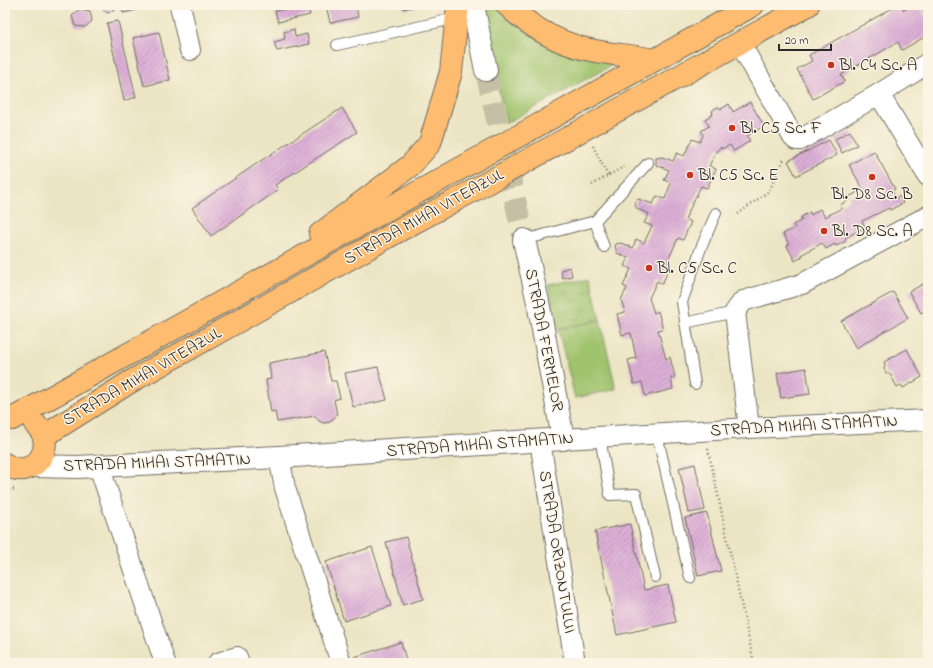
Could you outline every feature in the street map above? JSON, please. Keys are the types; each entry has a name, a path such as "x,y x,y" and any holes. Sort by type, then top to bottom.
{"main road":[{"path":"507,5 530,24 560,40 578,47 654,60"},
{"path":"754,5 768,28"},
{"name":"STRADA MIHAI VITEAZUL","path":"9,421 754,5"},
{"name":"STRADA MIHAI VITEAZUL","path":"44,436 130,382 402,229 808,5"},
{"path":"272,274 329,227 411,165 430,143 451,72 463,9"},
{"name":"STRADA MIHAI VITEAZUL","path":"9,421 25,419 31,421 37,425 44,436 45,449 38,461 32,466"},
{"path":"6,466 21,469 32,466"}],"street":[{"path":"180,5 190,50"},
{"path":"463,9 486,70"},
{"path":"740,43 792,137 796,140 800,140 879,94 928,63"},
{"path":"879,94 928,176"},
{"path":"749,428 735,312 743,301 802,284 928,216"},
{"name":"STRADA FERMELOR","path":"524,240 563,439"},
{"name":"STRADA MIHAI STAMATIN","path":"32,466 76,467 279,457 749,428 928,420"},
{"name":"STRADA ORIZONTULUI","path":"540,441 575,663"},
{"path":"279,457 285,488 341,663"},
{"path":"99,466 165,663"},
{"path":"218,663 237,657 239,663"}],"lane":[{"path":"337,45 463,9"},
{"path":"524,240 595,221 648,163"},
{"path":"695,384 682,302 701,248 716,213"},
{"path":"595,221 604,247"},
{"path":"685,323 735,312"},
{"path":"657,434 690,578"},
{"path":"600,437 610,495 636,494 655,576"}],"path":[{"path":"590,141 608,176"},
{"path":"738,214 769,190 784,159"},
{"path":"592,185 624,166"},
{"path":"704,431 754,663"}],"green space":[{"path":"480,5 495,5 510,21 614,64 506,123"},
{"path":"590,276 600,320 558,329 548,285"},
{"path":"600,320 616,389 575,398 558,329"}],"building":[{"path":"102,5 115,5 116,8 107,13 104,11"},
{"path":"121,5 140,5 141,9 123,13"},
{"path":"308,5 310,15 278,22 275,11"},
{"path":"326,5 356,5 358,17 330,23"},
{"path":"403,5 417,5 417,6 404,9"},
{"path":"898,5 901,5 904,10 913,5 919,5 928,20 928,35 902,50 898,42 841,75 845,81 813,99 797,69 812,61 809,55"},
{"path":"79,9 90,11 92,21 85,27 75,26 72,16"},
{"path":"118,21 136,97 124,101 107,23"},
{"path":"294,29 295,37 307,34 309,44 277,51 274,42 285,39 284,32"},
{"path":"159,32 170,80 144,86 133,38"},
{"path":"750,102 764,126 747,136 750,141 734,151 730,145 722,149 721,147 717,150 709,166 716,169 707,188 701,186 685,219 691,222 683,240 678,238 666,265 670,267 662,284 657,281 649,298 654,313 658,311 663,329 658,330 666,359 670,357 675,377 671,378 673,389 645,396 642,382 634,384 628,360 636,358 631,333 622,335 617,314 625,312 621,300 627,288 623,286 631,269 624,266 628,258 617,253 615,246 616,244 621,243 633,248 636,239 644,243 652,226 644,223 649,214 637,209 635,205 638,199 653,204 657,196 665,199 671,183 664,180 669,170 656,165 656,158 662,157 673,161 677,153 684,156 692,139 700,142 703,135 701,131 709,126 705,119 713,114 712,111 714,109 718,107 721,109 729,104 733,112"},
{"path":"342,108 357,132 275,185 278,190 211,236 192,208"},
{"path":"850,131 857,145 842,153 835,139"},
{"path":"829,140 837,155 796,176 788,161"},
{"path":"874,151 895,189 892,191 896,198 899,196 903,203 862,221 865,227 845,238 846,241 836,246 835,244 826,249 822,243 801,255 802,257 795,261 787,246 789,244 783,234 795,228 793,225 802,220 801,217 810,212 811,215 820,209 825,217 842,208 840,205 850,199 849,197 863,189 849,165"},
{"path":"570,267 572,276 562,278 561,270"},
{"path":"928,281 928,309 921,313 909,292"},
{"path":"893,292 908,318 856,348 841,321"},
{"path":"907,349 922,377 903,388 901,385 897,387 890,374 886,373 884,362"},
{"path":"324,352 331,381 336,381 340,398 334,400 337,415 330,422 323,423 315,416 277,422 275,411 271,412 266,380 271,379 269,363"},
{"path":"378,367 387,400 353,407 345,373"},
{"path":"806,368 810,394 781,398 777,373"},
{"path":"695,464 705,510 689,513 679,468"},
{"path":"707,513 721,571 698,576 685,518"},
{"path":"630,524 644,590 668,585 676,622 617,635 595,531"},
{"path":"406,537 423,599 403,605 386,542"},
{"path":"372,547 391,606 344,621 326,562"},
{"path":"401,642 407,663 356,663 354,657"}],"tunnel":[{"path":"486,70 524,240"}],"place":[{"name":"Bl. C4 Sc. A","path":"831,65"},
{"name":"Bl. C5 Sc. F","path":"732,128"},
{"name":"Bl. C5 Sc. E","path":"690,175"},
{"name":"Bl. D8 Sc. B","path":"872,177"},
{"name":"Bl. D8 Sc. A","path":"824,231"},
{"name":"Bl. C5 Sc. C","path":"649,268"}]}
